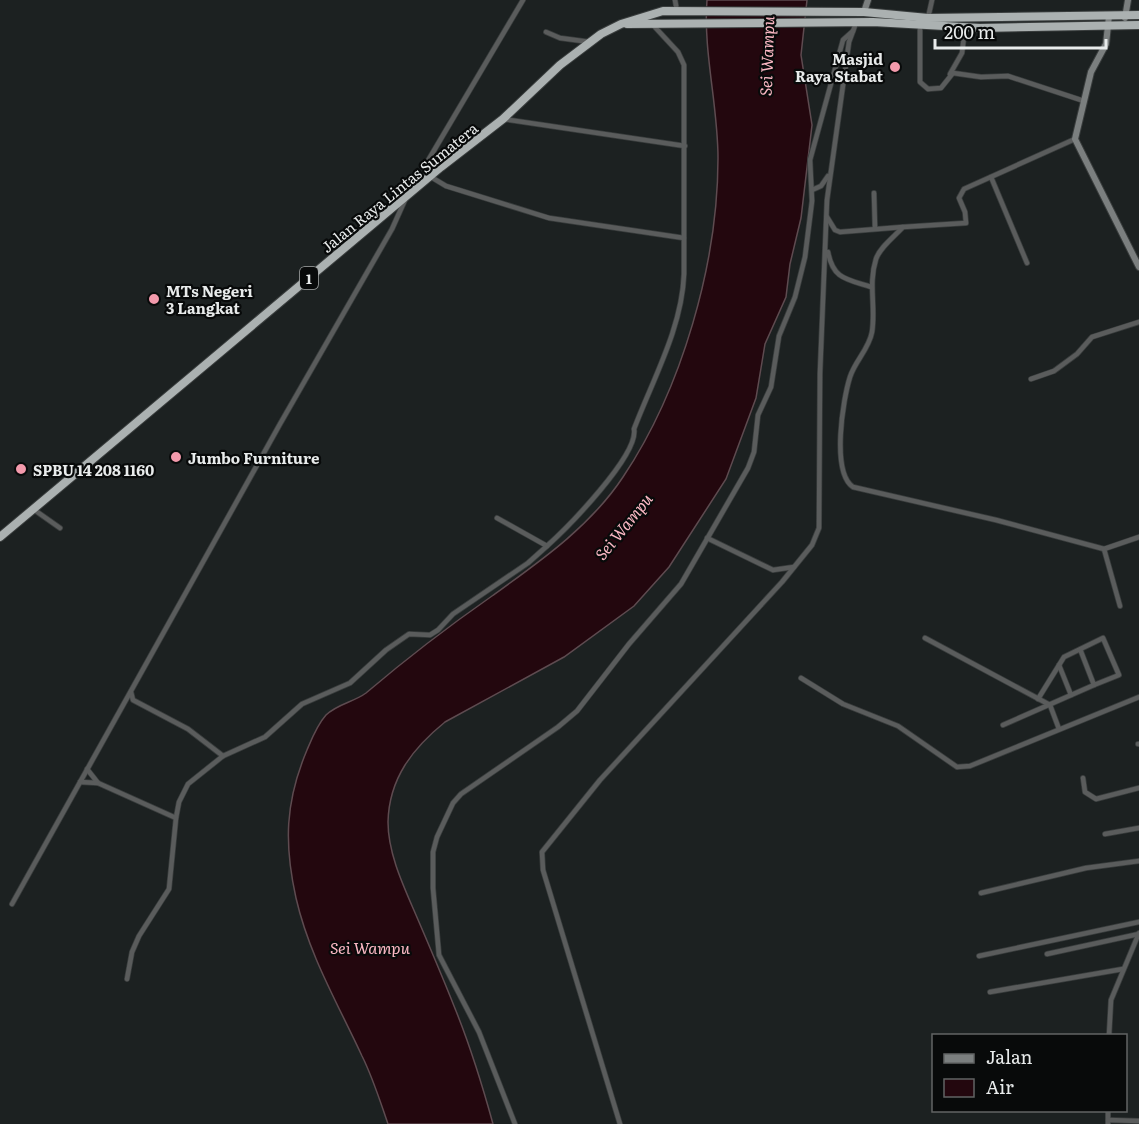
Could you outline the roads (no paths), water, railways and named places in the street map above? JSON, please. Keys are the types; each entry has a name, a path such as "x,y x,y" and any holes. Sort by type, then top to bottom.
{"highway":[{"name":"Jalan Raya Lintas Sumatera","path":"0,537 503,119 560,65 590,42 621,24 663,11 693,9 864,12"},
{"name":"1","path":"864,12 925,24 965,28 1125,20 1139,15"},
{"name":"1","path":"1125,20 1139,25"},
{"name":"1","path":"621,24 842,22 855,27 1109,21"}],"street":[{"path":"524,0 426,164 428,179 549,218 684,238"},
{"path":"675,0 677,11"},
{"path":"864,12 868,0"},
{"path":"932,0 925,24 920,82 928,89 941,88 950,74 962,53 965,28"},
{"path":"1125,20 1128,0"},
{"path":"127,979 128,966 139,936 169,889 176,818 179,802 188,784 223,756 265,737 302,704 350,682 386,650 409,634 430,635 438,630 453,614 528,563 584,510 618,469 635,435 634,429 677,321 683,298 684,65 678,52 646,16"},
{"path":"1109,21 1106,44 1091,72 1075,139 1139,267"},
{"path":"620,1124 543,870 542,852 600,780 794,567 812,545 819,528 820,373 830,171 855,27"},
{"path":"515,1124 479,1032 442,963 433,888 434,846 449,810 461,794 558,727 577,711 629,644 681,584 731,499 754,452 758,415 771,387 779,336 795,297 805,258 812,190 812,151 843,40 855,27"},
{"path":"546,32 560,38 590,42"},
{"path":"950,74 981,77 1008,76 1084,101"},
{"path":"503,119 685,146"},
{"path":"827,217 835,230 840,232 874,228 966,224 959,194 964,189 1075,139"},
{"path":"812,190 821,186 830,171"},
{"path":"991,177 1027,263"},
{"path":"874,193 874,228"},
{"path":"12,904 392,229 406,198"},
{"path":"903,227 878,255 870,287 872,332 868,345 850,375 840,435 842,468 848,483 871,492 996,520 1104,549 1139,537"},
{"path":"826,243 831,267 836,274 870,287"},
{"path":"1031,380 1054,371 1077,354 1092,337 1139,322"},
{"path":"33,509 60,528"},
{"path":"497,518 547,546"},
{"path":"707,537 773,570 794,567"},
{"path":"1104,549 1120,606"},
{"path":"1003,725 1119,675 1103,638 1064,657 1038,699"},
{"path":"925,639 1050,705 1059,729"},
{"path":"1080,649 1094,685"},
{"path":"1059,664 1071,695"},
{"path":"801,678 843,704 898,726 957,767 970,766 1139,697"},
{"path":"132,689 133,700 188,729 223,756"},
{"path":"87,769 98,783"},
{"path":"1083,778 1085,792 1096,799 1139,788"},
{"path":"80,782 98,783 176,818"},
{"path":"1106,834 1139,828"},
{"path":"981,893 1086,868 1139,861"},
{"path":"979,956 1139,922"},
{"path":"1109,1034 1111,1000 1139,933"},
{"path":"1047,954 1139,933"},
{"path":"1132,949 1139,948"},
{"path":"990,992 1123,969"},
{"path":"1108,1122 1139,1120"}],"water":[{"name":"Sei Wampu","path":"707,0 807,0 801,55 812,125 801,218 790,264 786,297 765,344 756,398 726,479 669,567 634,606 564,657 445,722 413,753 398,778 389,806 388,822 394,860 465,1035 493,1124 388,1124 370,1073 308,939 296,898 288,841 294,787 317,727 326,715 366,693 428,643 563,542 610,495 644,442 663,405 693,324 711,240 718,158 707,39"}],"place":[{"name":"Masjid Raya Stabat","path":"895,67"},
{"name":"MTs Negeri 3 Langkat","path":"154,299"},
{"name":"Jumbo Furniture","path":"176,457"},
{"name":"SPBU 14 208 1160","path":"21,469"}]}
